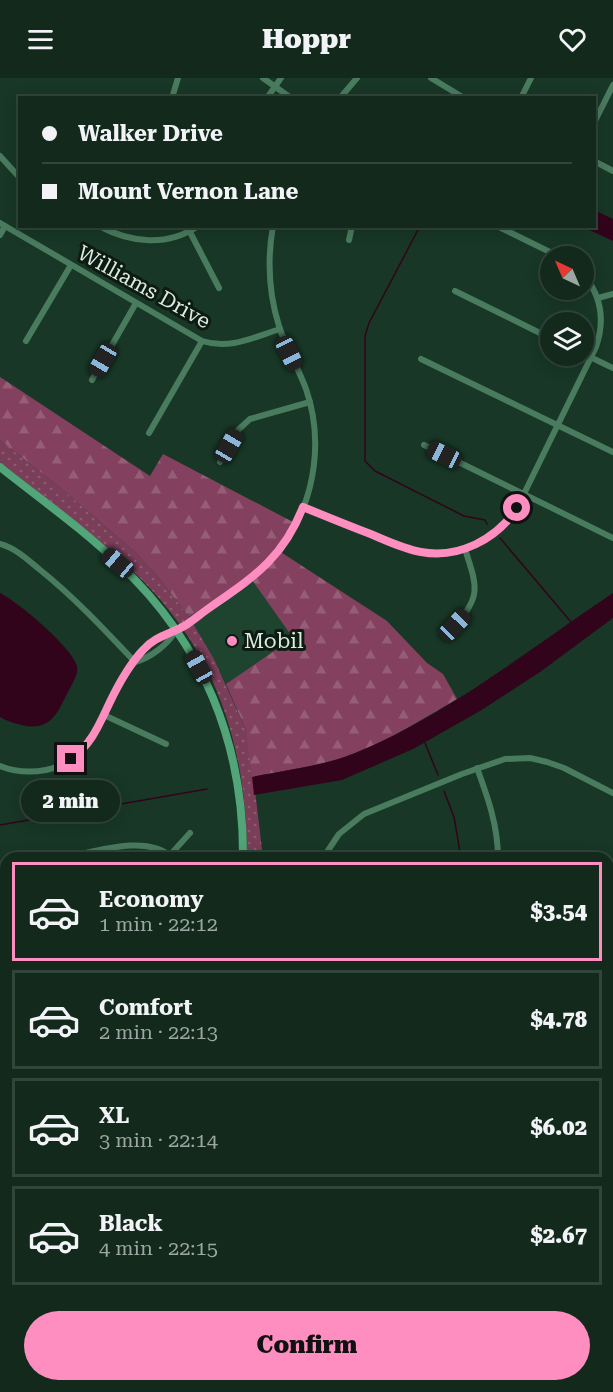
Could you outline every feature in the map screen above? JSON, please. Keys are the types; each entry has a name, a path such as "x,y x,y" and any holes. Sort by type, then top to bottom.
{"street":[{"path":"173,96 178,78"},
{"path":"263,78 289,96"},
{"path":"268,96 281,78"},
{"path":"342,96 357,78"},
{"path":"431,78 461,96"},
{"path":"522,96 531,78"},
{"path":"596,119 613,85"},
{"path":"0,156 18,176"},
{"path":"596,162 613,171"},
{"path":"0,235 3,225"},
{"name":"Williams Drive","path":"3,225 202,341 232,344 280,329"},
{"path":"104,228 124,237 151,241 170,239 195,228"},
{"path":"0,766 29,772 45,770 76,756 87,746 118,686 149,644 164,633 176,630 260,571 287,539 303,507 311,480 315,454 314,429 310,402 280,329 270,279 273,228"},
{"path":"349,240 352,228"},
{"path":"501,228 540,247"},
{"path":"190,232 219,288"},
{"path":"26,341 71,265"},
{"path":"455,291 540,333"},
{"path":"594,291 598,298 601,327 594,350"},
{"path":"598,298 613,294"},
{"path":"92,380 136,303"},
{"path":"149,433 202,341"},
{"path":"421,359 613,452"},
{"path":"594,359 613,368"},
{"path":"303,507 418,552 445,553 465,549 485,539 503,525 513,513 587,366"},
{"path":"220,462 238,430 250,419 310,402"},
{"path":"424,445 613,538"},
{"path":"0,466 118,563 137,582 176,630 203,673 225,730 239,790 243,852"},
{"path":"0,544 16,551 63,589 135,662"},
{"path":"455,625 471,607 474,594 474,578 465,549"},
{"path":"104,715 166,744"},
{"path":"327,852 339,834 364,814 504,759 538,759 559,765 613,793"},
{"path":"477,768 492,811 497,852"},
{"path":"176,852 190,833"},
{"path":"114,852 146,845 165,852"}],"shaded area":[{"path":"596,211 613,219 613,241 585,228 596,228"},
{"path":"0,440 62,489 136,553 155,573 189,617 214,659 246,730 262,852 247,852 246,818 234,742 223,706 190,639 167,608 124,562 0,462"},
{"path":"251,576 293,638 226,684 189,617"},
{"path":"0,593 31,615 55,637 66,648 77,666 75,679 57,712 53,718 42,725 26,726 0,717"},
{"path":"613,593 613,618 540,672 480,711 413,749 342,780 254,795 252,777 317,764 355,753 422,720 487,680"}],"green space":[{"path":"0,377 150,476 163,454 293,522 276,549 387,621 427,663 443,674 457,699 395,735 356,753 318,764 252,777 246,730 226,684 293,638 250,577 189,617 155,573 136,553 62,489 0,440"}],"waterway":[{"path":"419,228 369,323 365,336 365,461 375,471 464,516 485,520 487,524"},
{"path":"500,538 571,622"},
{"path":"425,743 438,775"},
{"path":"0,825 207,789"},
{"path":"444,791 454,817 460,852"}],"place":[{"name":"Mobil","path":"232,641"}],"route":[{"path":"71,759 80,753 93,738 118,686 144,648 164,633 176,630 188,623 257,574 281,548 300,517 303,507 405,548 434,554 457,551 479,543 503,525 517,508"}]}
